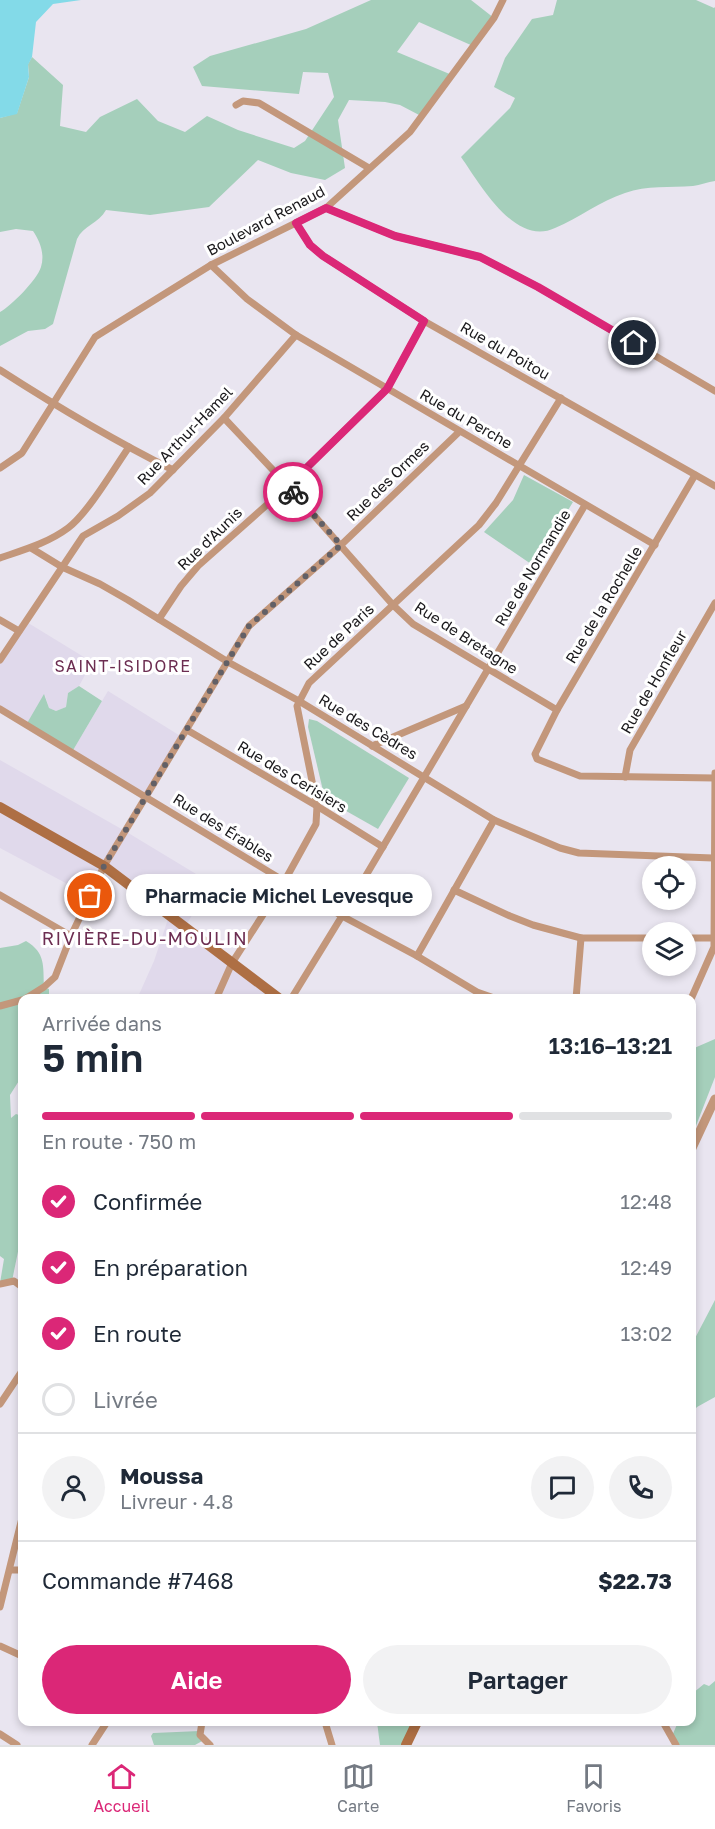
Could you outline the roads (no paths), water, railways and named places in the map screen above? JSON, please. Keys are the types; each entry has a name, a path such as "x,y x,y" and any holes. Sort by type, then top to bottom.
{"main road":[{"path":"0,807 104,866 272,994"},
{"path":"405,1745 415,1726"}],"street":[{"name":"Boulevard Renaud","path":"0,468 22,453 95,337 212,265 326,208 410,132 494,18 503,0"},
{"path":"236,105 243,101 259,103 369,168"},
{"path":"326,208 395,236 480,257 538,287 715,391"},
{"name":"Rue du Poitou","path":"296,223 310,245 323,256 424,321 715,486"},
{"name":"Rue du Perche","path":"212,265 247,299 296,335 655,545"},
{"name":"Rue d'Aunis","path":"159,619 198,566 288,486 387,389 424,321"},
{"name":"Rue Arthur-Hamel","path":"0,660 83,536 118,516 150,493 224,418 296,335"},
{"path":"0,370 53,404 173,470"},
{"name":"Rue de Paris","path":"299,701 309,683 479,525 520,466 561,398"},
{"name":"Rue de Bretagne","path":"224,418 288,486 393,605 413,624 556,710"},
{"name":"Rue des Ormes","path":"33,994 55,977 71,936 104,866 249,626 341,545 459,432"},
{"path":"0,558 31,548 68,528 82,514 129,447"},
{"name":"Rue de la Rochelle","path":"625,777 580,776 537,759 535,754 556,710 695,475"},
{"name":"Rue de Normandie","path":"294,994 585,506"},
{"name":"Rue des Cèdres","path":"31,548 62,567 100,584 228,662 299,701 494,820 560,848 579,853 713,858"},
{"name":"Rue de Honfleur","path":"625,777 630,750 715,603"},
{"path":"0,620 19,631"},
{"path":"218,994 232,963 284,882 316,824 317,806 297,706 299,701"},
{"path":"372,746 466,706"},
{"name":"Rue des Érables","path":"0,710 284,882 483,994"},
{"name":"Rue des Cerisiers","path":"187,730 317,806 383,848"},
{"path":"625,777 715,777 714,947 693,994"},
{"path":"417,956 494,820"},
{"path":"454,890 533,925 581,938 642,938"},
{"path":"0,895 71,936"},
{"path":"576,994 581,938"},
{"path":"696,938 713,938"},
{"name":"Rue des Ormes","path":"0,1006 18,1002"},
{"path":"696,1139 715,1099"},
{"path":"0,1283 15,1281 18,1284"},
{"path":"0,1404 18,1377"},
{"path":"0,1607 18,1535"},
{"path":"10,1570 18,1570"},
{"path":"0,1646 18,1654"},
{"path":"92,1745 104,1726"},
{"path":"201,1726 200,1735 210,1745"},
{"path":"326,1726 332,1745"},
{"path":"665,1726 676,1745"},
{"path":"0,1734 17,1745"}],"water":[{"path":"0,0 81,0 53,4 36,22 32,57 28,65 29,77 17,114 0,118"}],"place":[{"name":"Pharmacie Michel Levesque","path":"90,896"}],"district":[{"name":"SAINT-ISIDORE","path":"123,666"},
{"name":"RIVIÈRE-DU-MOULIN","path":"145,939"}]}
